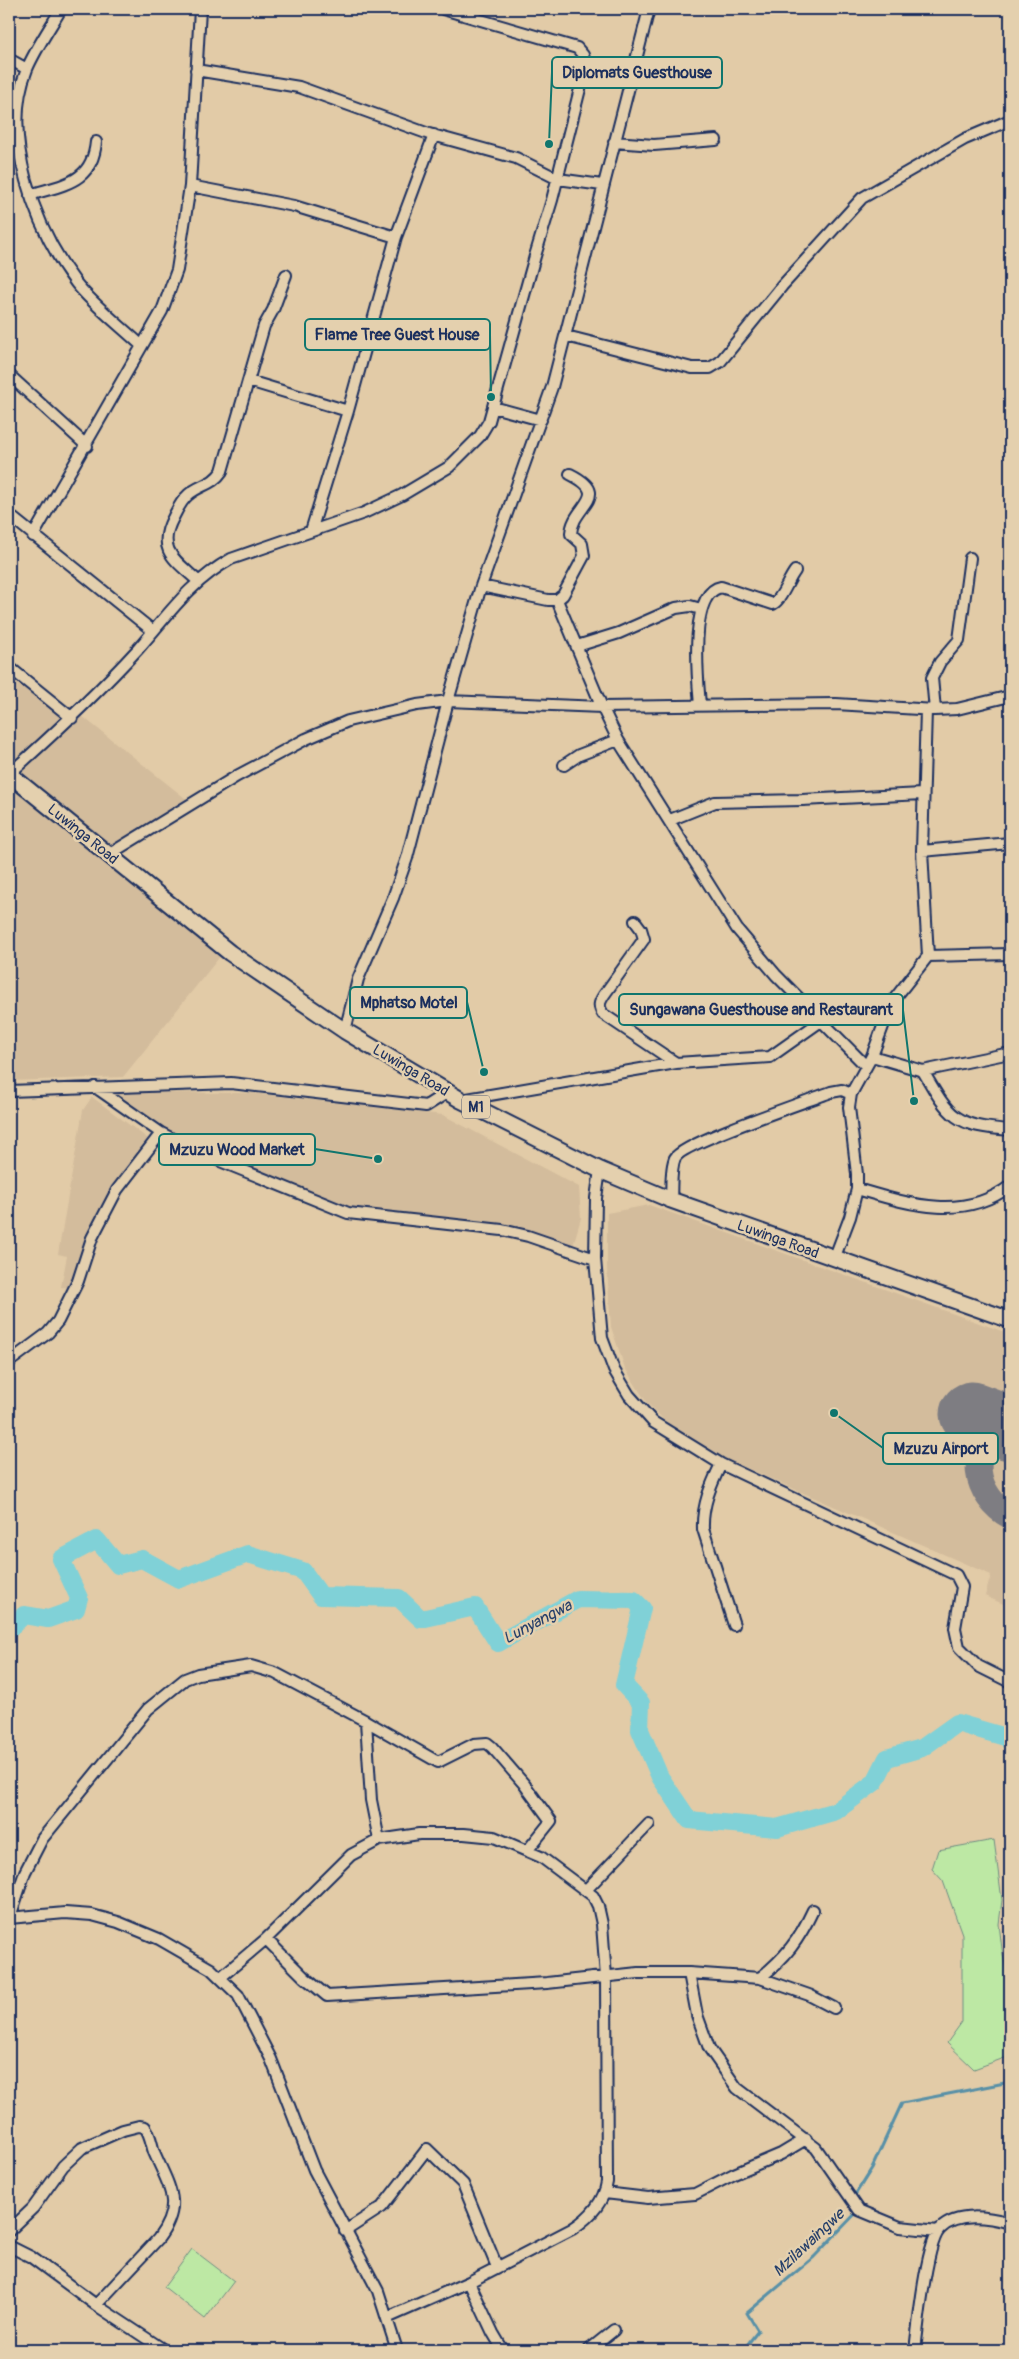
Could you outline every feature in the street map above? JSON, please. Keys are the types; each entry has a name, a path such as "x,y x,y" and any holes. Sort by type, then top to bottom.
{"highway":[{"name":"Luwinga Road","path":"9,774 230,953 345,1031 461,1100 600,1170 671,1200 1010,1320"}],"street":[{"path":"61,9 27,69 19,98 16,140 30,195 40,221 59,258 78,285 142,346"},
{"path":"33,536 87,446 162,311 177,270 190,186 200,9"},
{"path":"9,774 72,718 198,581 231,559 364,513 402,495 449,467 480,436 489,421 558,179 586,66 583,55 577,48 457,10 443,9"},
{"path":"345,1031 358,979 393,898 407,858 448,701 481,586 542,420 566,336 602,185 649,9"},
{"path":"9,59 27,69"},
{"path":"196,70 299,87 434,135 516,158 558,179 602,185"},
{"path":"566,336 692,368 710,368 725,357 782,286 862,198 965,139 1010,120"},
{"path":"311,531 348,411 396,237 434,135"},
{"path":"614,142 654,145 716,140"},
{"path":"30,195 77,179 92,164 96,142"},
{"path":"190,186 294,206 396,237"},
{"path":"198,581 168,551 165,542 169,525 187,496 211,484 222,471 264,326 273,310 286,276"},
{"path":"9,375 87,446"},
{"path":"249,381 348,411"},
{"path":"493,407 542,420"},
{"path":"481,586 548,600 557,600 563,595 584,556 582,544 571,534 571,527 590,496 591,490 586,483 570,474"},
{"path":"9,515 153,630"},
{"path":"834,1259 850,1217 857,1189 849,1107 851,1094 872,1056 892,1002 928,956 922,850 922,794 931,710 932,678 940,662 959,640 970,558"},
{"path":"700,705 698,670 701,609 712,592 721,587 773,604 779,600 786,582 795,571"},
{"path":"557,600 618,740 737,929 776,975 866,1066"},
{"path":"578,646 619,633 676,608 690,606 701,609"},
{"path":"9,667 72,718"},
{"path":"108,855 237,776 319,732 348,721 392,710 448,701 602,707 836,704 931,710 957,709 1010,697"},
{"path":"564,766 579,755 618,740"},
{"path":"670,820 716,802 922,794"},
{"path":"922,850 1010,843"},
{"path":"635,921 641,929 644,939 604,995 599,1008 603,1014 676,1063"},
{"path":"928,956 1010,954"},
{"path":"461,1100 676,1063 770,1057 821,1021"},
{"path":"872,1056 923,1071 1010,1053"},
{"path":"923,1071 942,1103 958,1119 979,1126 1010,1130"},
{"name":"M1","path":"9,1091 231,1083 426,1106 448,1092"},
{"path":"95,1087 161,1133 198,1152 348,1213 502,1230 528,1236 595,1259"},
{"path":"671,1200 673,1165 675,1158 682,1151 709,1138 831,1092 842,1090 851,1094"},
{"path":"9,1362 48,1333 58,1321 78,1281 92,1238 117,1190 161,1133"},
{"path":"600,1170 596,1198 595,1259 602,1338 614,1370 629,1395 653,1422 721,1464 956,1575 962,1587 955,1628 958,1647 978,1666 1010,1682"},
{"path":"857,1189 916,1205 946,1208 986,1200 1010,1186"},
{"path":"721,1464 712,1482 702,1512 703,1528 734,1625"},
{"path":"397,2350 378,2291 314,2170 271,2060 238,1995 211,1969 159,1939 118,1922 92,1915 65,1913 10,1917 25,1872 42,1839 148,1709 185,1679 198,1674 251,1666 275,1673 438,1762 474,1744 487,1743 550,1818 550,1825 527,1851"},
{"path":"366,1722 372,1800 379,1840"},
{"path":"586,1890 649,1824"},
{"path":"222,1978 266,1939 351,1855 379,1840 418,1834 464,1834 494,1837 541,1857 593,1896 598,1906 604,1942 606,1978 607,2164 605,2193 600,2202 579,2225 469,2282 388,2318"},
{"path":"760,1978 792,1948 802,1934 813,1910"},
{"path":"266,1939 304,1977 327,1996 546,1984 638,1973 689,1973 760,1978 809,1995 834,2008"},
{"path":"689,1973 697,2014 709,2048 730,2080 806,2139 821,2154 860,2210 900,2227 938,2231"},
{"path":"9,2231 33,2208 64,2166 82,2148 123,2130 139,2126 145,2127 152,2139 153,2148 167,2178 173,2211 167,2228 96,2306"},
{"path":"605,2193 648,2198 695,2194 734,2174 782,2154 806,2139"},
{"path":"345,2231 382,2207 427,2149 463,2184 497,2267"},
{"path":"915,2350 930,2254 938,2231 947,2224 960,2219 977,2218 1010,2223"},
{"path":"9,2246 31,2257 96,2306 164,2350"},
{"path":"469,2282 503,2350"},
{"path":"590,2350 614,2330"}],"shaded area":[{"path":"9,658 190,802 105,861 222,954 123,1077 9,1081"},
{"path":"112,1092 251,1093 443,1115 579,1187 581,1218 572,1249 514,1227 350,1210 177,1136"},
{"path":"92,1097 151,1141 124,1173 98,1218 74,1288 61,1287 67,1256 58,1254 83,1110"},
{"path":"649,1205 1010,1334 1010,1607 985,1596 991,1575 710,1452 667,1423 647,1403 625,1368 611,1327 607,1268 607,1213"}],"green space":[{"path":"994,1840 1002,1900 999,1924 1010,1992 1010,2056 974,2069 947,2043 962,2022 962,1934 943,1881 932,1869 938,1850"},
{"path":"192,2249 234,2281 205,2319 164,2287"}],"waterway":[{"name":"Lunyangwa","path":"9,1629 24,1615 48,1619 76,1609 79,1598 61,1559 97,1540 118,1565 142,1559 179,1579 248,1554 303,1571 321,1596 399,1598 421,1619 475,1607 498,1643 578,1599 634,1600 642,1608 624,1685 641,1703 640,1730 660,1777 689,1820 777,1828 836,1811 875,1782 887,1758 922,1748 957,1723 1009,1738 1010,1742"},
{"name":"Mzilawaingwe","path":"856,2199 855,2195 872,2168 902,2103 1010,2082"},
{"name":"Mzilawaingwe","path":"743,2350 758,2331 747,2313 814,2257 858,2211"}],"taxiway":[{"path":"1010,1434 995,1440 985,1449 980,1460 979,1472 982,1485 989,1497 998,1508 1010,1516"}],"runway":[{"path":"972,1414 1010,1428"}],"place":[{"name":"Diplomats Guesthouse","path":"549,144"},
{"name":"Flame Tree Guest House","path":"491,397"},
{"name":"Mphatso Motel","path":"484,1072"},
{"name":"Sungawana Guesthouse and Restaurant","path":"914,1101"},
{"name":"Mzuzu Wood Market","path":"378,1159"},
{"name":"Mzuzu Airport","path":"834,1413"}]}
